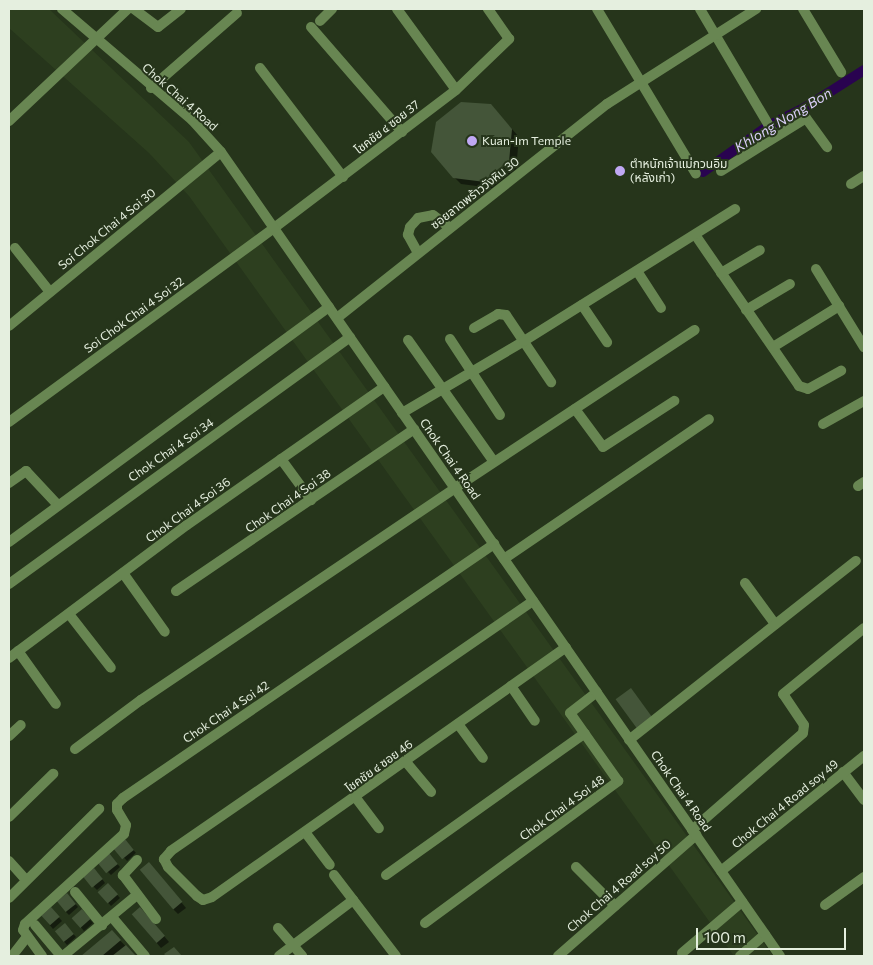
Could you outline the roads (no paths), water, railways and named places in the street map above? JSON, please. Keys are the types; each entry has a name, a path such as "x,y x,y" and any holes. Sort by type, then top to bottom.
{"street":[{"name":"Chok Chai 4 Road","path":"62,9 151,88 192,120 221,152 780,956"},
{"path":"9,121 128,9"},
{"path":"134,9 158,27 180,9"},
{"path":"332,9 316,24 402,132"},
{"path":"397,9 456,90"},
{"name":"โชคชัย ๔ ซอย 37","path":"274,228 456,90 508,39 488,9"},
{"path":"597,9 696,174"},
{"path":"700,9 771,129"},
{"name":"ซอยลาดพร้าววังหิน 30","path":"337,318 640,81 756,9"},
{"path":"802,9 841,72"},
{"path":"151,88 237,13"},
{"path":"260,68 343,177"},
{"path":"721,171 771,129 806,118 827,147"},
{"name":"Soi Chok Chai 4 Soi 30","path":"9,326 221,152"},
{"path":"851,184 864,176"},
{"path":"402,412 524,341 696,236 735,209"},
{"path":"418,253 408,235 410,227 418,218 433,215 450,228"},
{"name":"Soi Chok Chai 4 Soi 32","path":"9,422 274,228"},
{"path":"696,236 803,389 841,371"},
{"path":"15,248 50,292"},
{"path":"721,273 760,250"},
{"path":"816,269 864,347"},
{"path":"637,271 661,308"},
{"path":"746,310 790,284"},
{"path":"582,305 606,342"},
{"path":"773,347 839,306"},
{"path":"9,542 57,504 329,307"},
{"path":"474,328 501,313 524,341 551,382"},
{"path":"75,749 141,700 455,488 695,330"},
{"name":"Chok Chai 4 Soi 34","path":"9,584 350,338"},
{"path":"450,339 500,415"},
{"path":"408,340 494,462"},
{"name":"Chok Chai 4 Soi 36","path":"9,658 123,573 384,387"},
{"path":"575,409 602,447 674,400"},
{"path":"823,424 864,401"},
{"path":"504,559 709,419"},
{"name":"Chok Chai 4 Soi 38","path":"176,591 414,429"},
{"path":"281,460 311,500"},
{"path":"9,483 26,471 57,504"},
{"name":"Chok Chai 4 Soi 42","path":"25,934 25,924 127,830 117,810 117,804 123,798 494,544"},
{"path":"630,740 856,561"},
{"path":"123,573 166,632"},
{"path":"745,583 775,624"},
{"name":"โชคชัย ๔ ซอย 46","path":"533,601 171,851 164,859 168,868 203,900 212,897 356,798 566,647"},
{"path":"68,614 111,668"},
{"name":"Chok Chai 4 Road soy 50","path":"558,956 803,733 804,725 783,694 864,628"},
{"path":"18,652 56,704"},
{"path":"511,686 535,721"},
{"name":"Chok Chai 4 Soi 48","path":"425,923 616,784 618,778 585,733 571,710 597,692"},
{"path":"458,724 483,758"},
{"path":"9,736 20,725"},
{"path":"386,875 585,733"},
{"name":"Chok Chai 4 Road soy 49","path":"721,871 864,756"},
{"path":"406,762 431,792"},
{"path":"843,772 864,800"},
{"path":"9,817 53,774"},
{"path":"356,798 379,828"},
{"path":"9,898 99,809"},
{"path":"306,832 353,900 396,956"},
{"path":"137,860 122,875 156,919"},
{"path":"9,861 26,880"},
{"path":"576,867 615,906"},
{"path":"825,905 864,877"},
{"path":"75,892 102,926"},
{"path":"35,925 62,956 102,926 137,895"},
{"path":"279,956 353,900"},
{"path":"682,953 742,902"},
{"path":"112,917 145,956"},
{"path":"278,928 302,956"},
{"path":"12,956 25,934 42,956"},
{"path":"740,956 765,934"}],"waterway":[{"name":"Khlong Nong Bon","path":"703,172 768,126 806,107 864,70"}],"place":[{"name":"Kuan-Im Temple","path":"472,141"},
{"name":"ตำหนักเจ้าแม่กวนอิม (หลังเก่า)","path":"620,171"}]}
